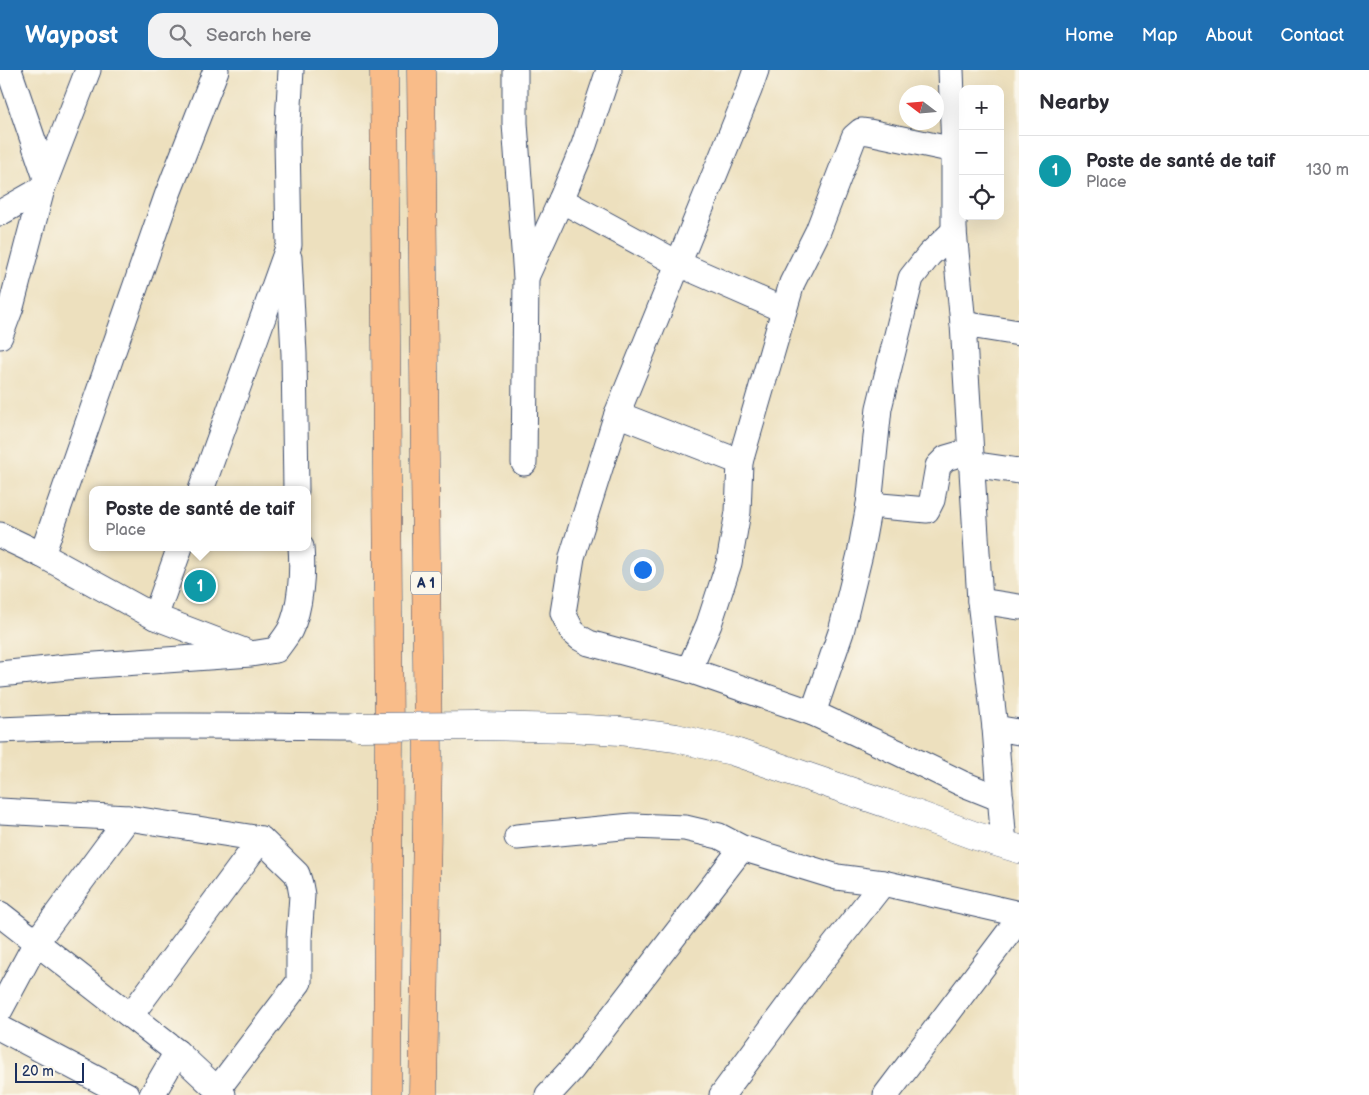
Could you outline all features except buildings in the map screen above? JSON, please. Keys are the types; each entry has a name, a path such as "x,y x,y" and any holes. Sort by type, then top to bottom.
{"highway":[{"path":"384,70 389,739 387,1095"},
{"name":"A 1","path":"421,70 428,744 423,1095"}],"street":[{"path":"9,70 44,184"},
{"path":"0,336 12,307 44,184 88,70"},
{"path":"42,555 167,196 216,70"},
{"path":"291,70 287,141 296,486"},
{"path":"515,70 515,123 526,278 524,463"},
{"path":"526,278 584,145 609,70"},
{"path":"756,70 617,414 572,557 563,613 572,631 589,643 689,670 813,713 961,783 1001,799"},
{"path":"951,70 954,150 954,231 963,324 980,601 1007,730 1001,799 1012,847"},
{"path":"689,670 709,624 729,563 738,512 740,462 792,283 818,231 854,137 861,131 869,132 954,150"},
{"path":"0,213 44,184"},
{"path":"561,200 678,264 784,310"},
{"path":"813,713 841,632 860,554 868,506 879,408 911,278 929,255 954,231"},
{"path":"202,486 289,245"},
{"path":"963,324 1019,333"},
{"path":"617,414 740,462"},
{"path":"868,506 927,510 932,500 938,466 946,458 971,457 1019,471"},
{"path":"0,535 42,555 156,617 251,654"},
{"path":"156,617 179,551"},
{"path":"0,674 68,667 251,654 276,650 290,630 299,602 301,551"},
{"path":"980,601 1019,607"},
{"path":"0,730 218,726 478,726 620,731 676,738 732,751 1012,847"},
{"path":"0,811 128,818 261,839 297,874 300,884 302,895 299,938 299,982 220,1092 177,1052 0,914"},
{"path":"0,1010 37,941 128,818"},
{"path":"517,837 632,826 685,828 719,836 742,848 837,877 883,883 1019,914"},
{"path":"130,1015 261,839"},
{"path":"548,1095 572,1069 742,848"},
{"path":"722,1095 814,971 883,883"},
{"path":"886,1095 1019,919"},
{"path":"0,1028 127,1095"},
{"path":"152,1095 177,1052"}],"place":[{"name":"Poste de santé de taif","path":"200,586"}]}
